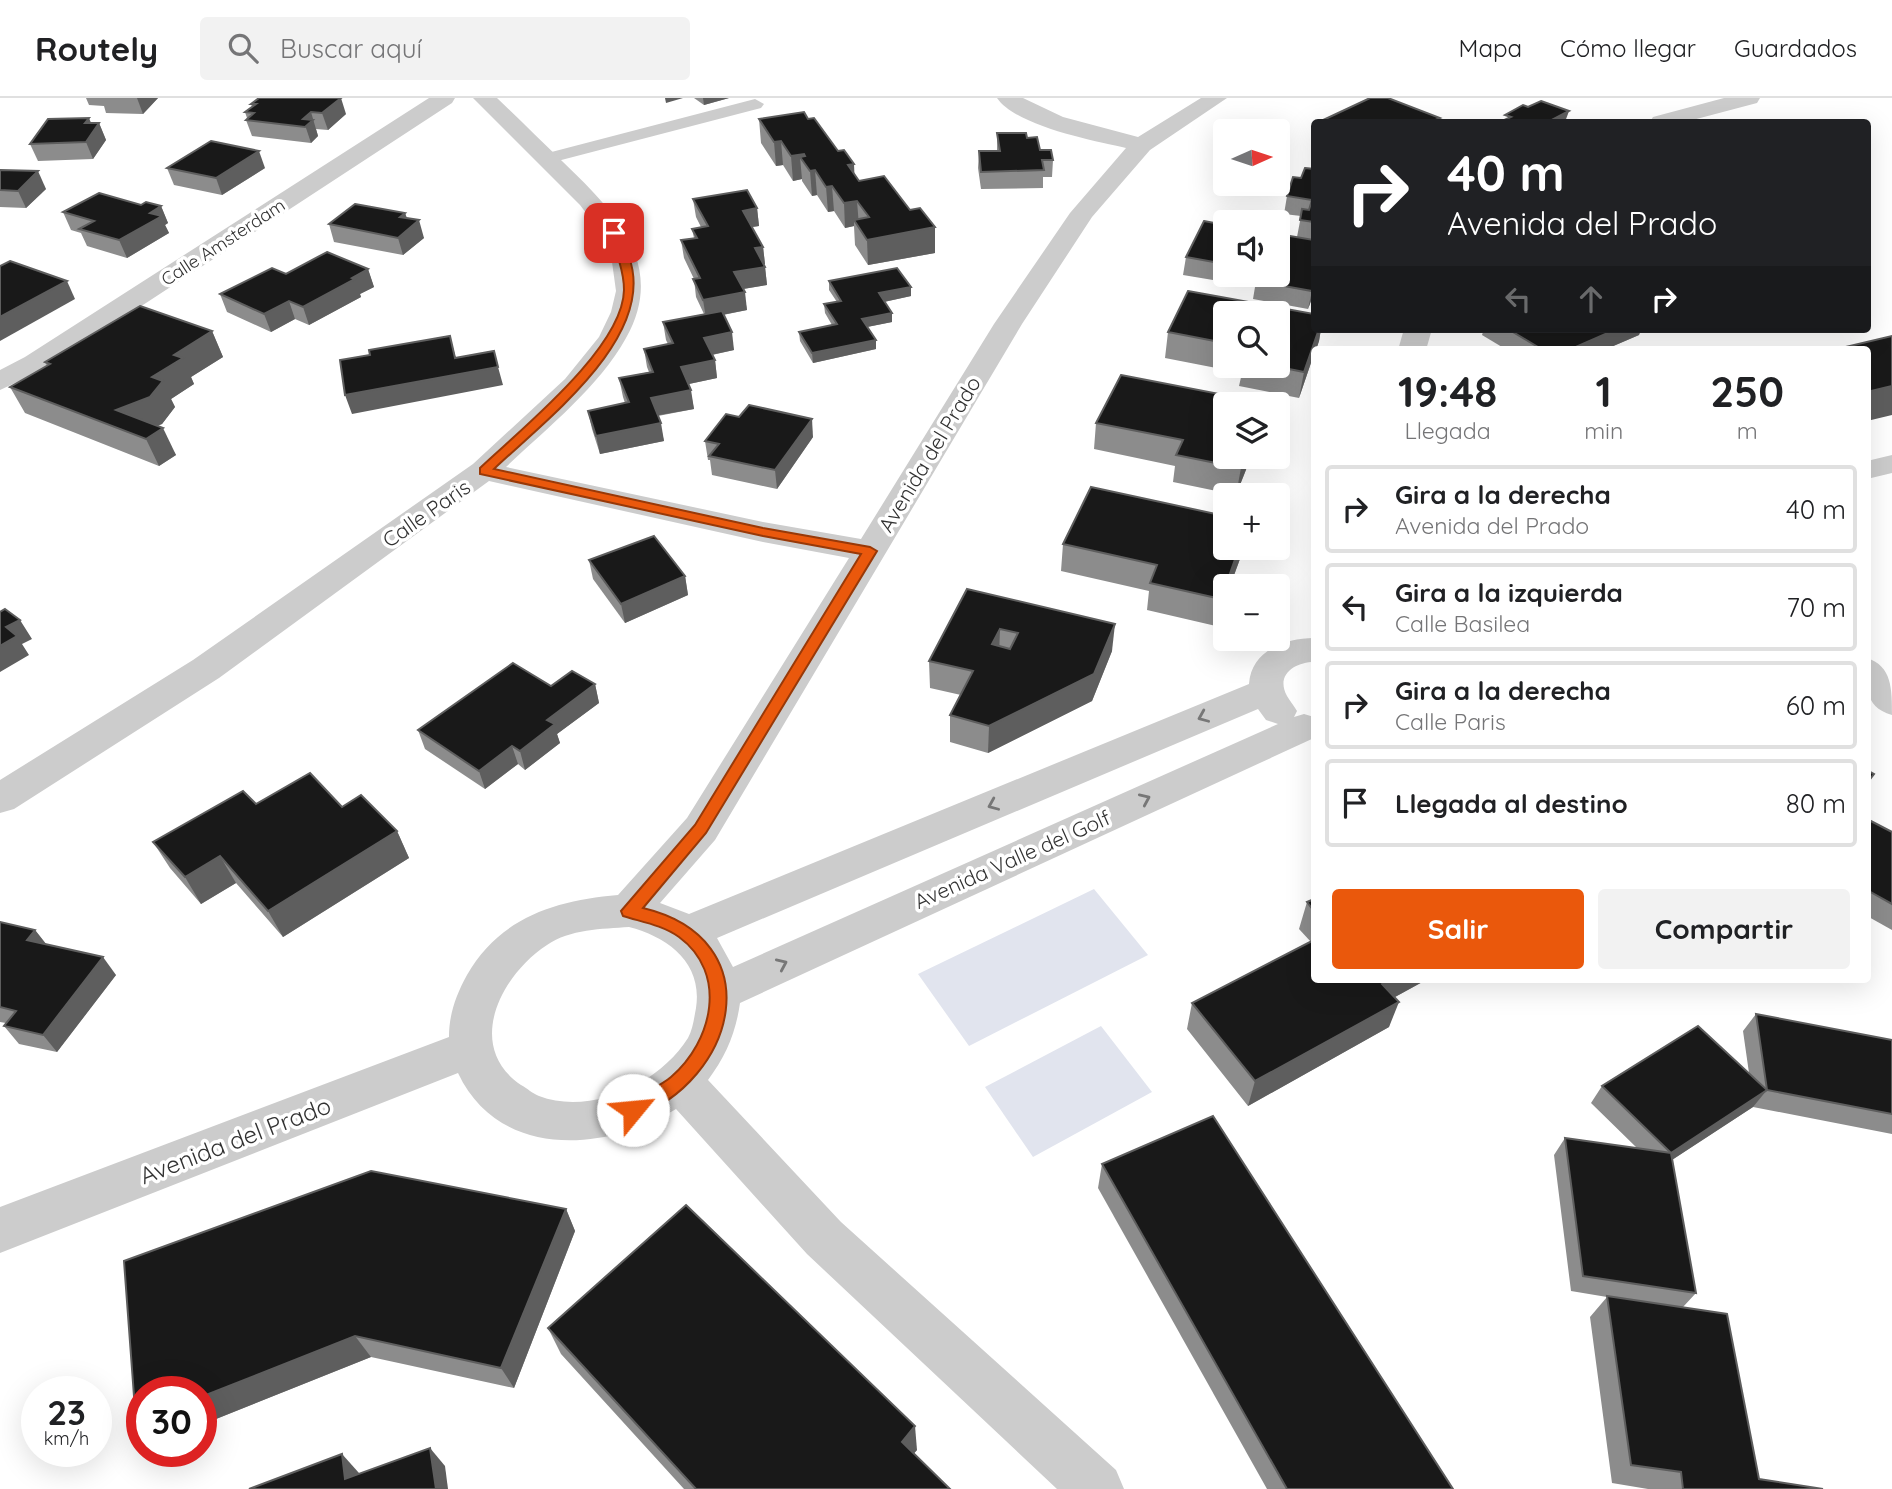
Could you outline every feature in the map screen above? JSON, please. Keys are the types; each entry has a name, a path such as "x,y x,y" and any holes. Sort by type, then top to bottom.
{"street":[{"name":"Calle Amsterdam","path":"0,381 35,363 444,98"},
{"name":"Calle Paris","path":"0,799 206,669 484,471 575,385 612,340 625,312 629,291 625,262 614,233 590,200 484,98"},
{"path":"1008,98 1018,106 1077,130 1142,145"},
{"name":"Avenida del Prado","path":"629,911 701,829 1007,324 1082,213 1142,145 1216,98"},
{"path":"1672,119 1749,98"},
{"path":"1871,469 1892,464"},
{"path":"484,471 763,532 870,551"},
{"path":"1309,727 1286,718 1272,705 1266,691 1266,675 1275,662 1292,653 1311,650"},
{"path":"1871,675 1892,702"},
{"path":"686,933 1266,691"},
{"name":"Avenida Valle del Golf","path":"720,992 1309,727"},
{"path":"629,911 660,919 686,933 709,959 720,992 717,1023 704,1053 680,1081 658,1098 607,1118 579,1122 552,1120 527,1114 506,1102 483,1078 469,1049 473,1005 495,965 533,933 581,914 629,911"},
{"name":"Avenida del Prado","path":"0,1230 469,1049"},
{"path":"680,1081 824,1238 1094,1483 1097,1489"}],"lane":[{"path":"546,159 755,104"}],"shaded area":[{"path":"1094,889 1148,955 969,1046 918,974"},
{"path":"1101,1026 1152,1092 1033,1157 985,1087"}],"building":[{"path":"259,98 341,98 322,113 311,112 303,119 313,120 305,127 246,120 254,113 245,112 256,104 251,104"},
{"path":"1370,98 1388,98 1440,118 1438,119 1325,119"},
{"path":"1541,101 1569,111 1554,119 1507,119 1511,117 1505,115 1523,105 1528,107"},
{"path":"804,112 808,119 814,118 838,151 844,150 854,164 848,165 859,181 884,176 910,210 920,208 935,227 867,240 854,220 869,217 857,201 844,203 832,186 826,187 815,170 810,171 800,157 805,156 804,154 791,156 781,141 774,142 759,119"},
{"path":"89,118 85,123 99,123 86,142 30,144 48,119"},
{"path":"997,133 1026,133 1027,138 1037,137 1040,150 1051,150 1053,160 1042,160 1044,170 981,172 979,151 1000,151"},
{"path":"211,141 259,151 216,178 167,168"},
{"path":"1305,168 1311,169 1311,200 1287,196 1290,196 1293,177 1301,178"},
{"path":"0,170 38,171 18,191 0,190"},
{"path":"747,190 757,208 743,211 763,247 755,248 765,267 734,272 745,292 703,300 693,279 700,278 681,240 697,238 692,229 708,226 693,199"},
{"path":"99,193 141,205 146,202 161,206 150,213 162,216 119,240 79,229 94,221 63,212"},
{"path":"1311,203 1311,222 1300,220 1302,209 1309,210"},
{"path":"355,204 405,213 400,217 419,220 398,238 329,224"},
{"path":"1204,221 1213,223 1213,262 1186,257"},
{"path":"1290,236 1311,240 1311,291 1290,287"},
{"path":"327,252 368,269 303,307 289,301 264,314 220,294 272,268 286,274"},
{"path":"10,261 67,281 0,317 0,266"},
{"path":"897,268 911,287 879,293 892,313 862,319 876,340 812,353 799,332 837,324 824,304 841,301 829,281"},
{"path":"1188,291 1243,301 1213,301 1213,341 1168,332"},
{"path":"140,306 212,331 174,355 183,358 152,377 163,381 150,397 116,410 163,428 146,439 10,387 50,364 45,362"},
{"path":"1290,310 1311,313 1311,333 1318,333 1304,372 1290,369"},
{"path":"722,311 732,332 704,338 715,360 681,367 691,390 651,398 661,423 596,436 588,411 629,402 619,378 653,372 644,349 673,343 663,322"},
{"path":"1515,333 1608,333 1578,346 1536,346"},
{"path":"450,336 455,358 494,351 498,367 345,395 340,360 370,355 369,350"},
{"path":"1892,336 1892,386 1871,391 1871,346 1850,346"},
{"path":"1121,375 1213,393 1213,462 1176,455 1183,440 1096,423"},
{"path":"749,405 812,419 775,470 709,456 719,444 705,441 726,414 739,417"},
{"path":"1091,487 1213,513 1213,560 1235,560 1230,574 1213,574 1213,597 1150,583 1157,565 1063,544"},
{"path":"654,536 685,576 621,604 589,560"},
{"path":"967,589 1115,624 1094,674 989,726 950,715 973,671 929,661","holes":["1000,629 1018,633 1010,649 992,644"]},
{"path":"5,609 20,620 6,627 17,636 0,646 0,612"},
{"path":"513,663 551,686 572,671 595,684 547,720 555,724 520,751 512,746 479,771 418,730"},
{"path":"310,773 342,807 361,795 397,831 268,911 220,856 185,877 153,842 243,791 256,804"},
{"path":"1871,821 1892,832 1892,904 1871,892"},
{"path":"0,922 35,930 27,940 103,957 43,1035 4,1026 16,1011 0,1007"},
{"path":"1311,942 1311,983 1384,983 1399,1002 1255,1081 1192,1003"},
{"path":"1756,1014 1892,1040 1892,1114 1767,1090"},
{"path":"1698,1026 1767,1090 1671,1153 1602,1086"},
{"path":"1213,1116 1453,1489 1287,1489 1102,1164"},
{"path":"1565,1138 1671,1153 1696,1293 1583,1276"},
{"path":"371,1171 566,1209 501,1368 355,1336 217,1391 217,1376 133,1376 124,1261"},
{"path":"686,1205 915,1426 902,1442 950,1489 696,1489 548,1328"},
{"path":"1607,1296 1727,1314 1759,1479 1823,1489 1683,1489 1681,1472 1631,1465"},
{"path":"430,1448 436,1489 249,1489 342,1454 345,1479"}],"route":[{"path":"614,233 625,262 629,291 625,312 612,340 575,385 484,471 763,532 870,551 701,829 629,911 660,919 686,933 709,959 720,992 717,1023 704,1053 680,1081 658,1098 633,1110"}]}
